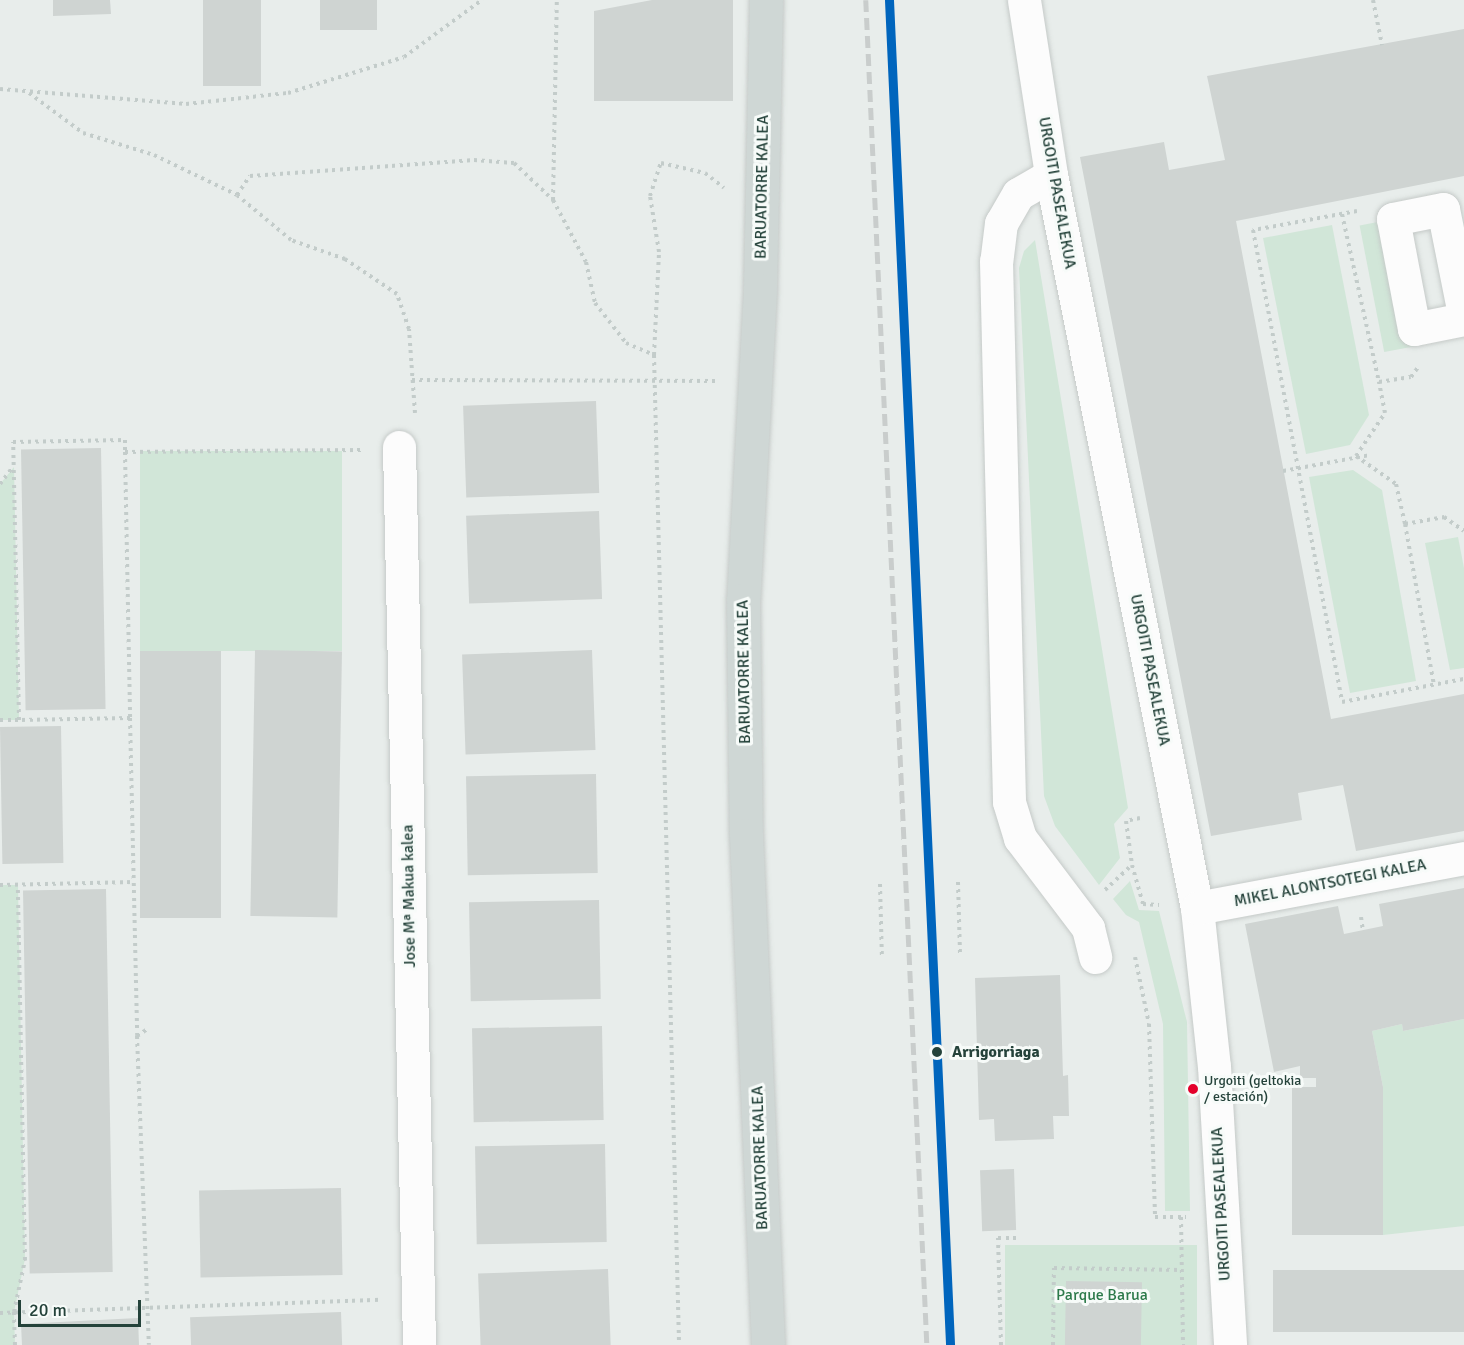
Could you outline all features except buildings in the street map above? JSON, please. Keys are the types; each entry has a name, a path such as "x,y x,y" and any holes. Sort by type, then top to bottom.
{"main road":[{"name":"BARUATORRE KALEA","path":"766,0 761,214 743,600 746,835 768,1345"}],"street":[{"name":"URGOITI PASEALEKUA","path":"1024,0 1051,175 1197,908 1214,1066 1230,1345"},
{"path":"1051,175 1018,194 1001,223 996,261 1009,802 1020,838 1088,928 1095,957"},
{"path":"1464,314 1443,209 1393,219 1414,329 1464,319"},
{"name":"Jose Mª Makua kalea","path":"399,447 419,1345"},
{"name":"MIKEL ALONTSOTEGI KALEA","path":"1197,908 1464,858"}],"path":[{"path":"0,89 186,104 288,93 404,57 482,0"},
{"path":"553,200 557,0"},
{"path":"1373,0 1382,45"},
{"path":"28,92 83,134 154,155 237,195 291,240 345,259 397,294 409,329 418,447 399,447"},
{"path":"237,195 250,176 474,160 514,163 553,200 586,262 595,303 626,343 654,355"},
{"path":"680,1345 654,355 659,252 650,196 661,163 705,172 761,214"},
{"path":"1363,210 1253,230 1342,702 1464,679"},
{"path":"1342,214 1385,413 1356,456"},
{"path":"1379,382 1411,377 1424,359"},
{"path":"412,380 655,379 753,382"},
{"path":"19,720 13,442 125,440 136,1036 149,1345"},
{"path":"125,452 342,451"},
{"path":"1284,471 1370,455"},
{"path":"1356,456 1396,484 1434,684"},
{"path":"0,484 14,466"},
{"path":"1405,524 1444,517 1464,531"},
{"path":"0,720 130,718"},
{"path":"1126,821 1143,904"},
{"path":"0,885 134,882"},
{"path":"958,882 960,955"},
{"path":"880,884 882,959"},
{"path":"15,1345 14,1312 25,1260 18,885"},
{"path":"1134,950 1149,1024 1155,1217 1181,1217 1183,1345"},
{"path":"136,1036 146,1030"},
{"path":"1001,1345 998,1238 1016,1238"},
{"path":"1053,1345 1054,1268 1182,1270"},
{"path":"0,1313 417,1299"}],"green space":[{"path":"1393,219 1418,346 1384,352 1360,225"},
{"path":"1332,225 1369,415 1350,445 1306,454 1263,238"},
{"path":"1035,240 1128,808 1114,824 1120,858 1099,885 1055,826 1044,796 1019,268 1024,251"},
{"path":"140,451 342,451 342,651 140,651"},
{"path":"14,467 19,720 0,720 0,484"},
{"path":"1353,470 1382,490 1416,681 1350,693 1309,477"},
{"path":"1458,537 1464,568 1464,668 1450,670 1425,543"},
{"path":"1130,881 1139,910 1159,911 1187,1022 1190,1211 1165,1211 1163,1024 1139,922 1126,915 1113,899"},
{"path":"0,885 18,885 25,1259 14,1312 15,1345 0,1345"},
{"path":"1464,1019 1464,1226 1383,1235 1383,1087 1372,1031 1402,1024 1403,1031"},
{"name":"Parque Barua","path":"1005,1245 1197,1245 1197,1345 1005,1345"}],"railway":[{"path":"866,0 927,1345"}],"transit line":[{"path":"889,0 950,1345"}],"place":[{"name":"Arrigorriaga","path":"937,1052"},
{"name":"Urgoiti (geltokia / estación)","path":"1193,1089"}]}
